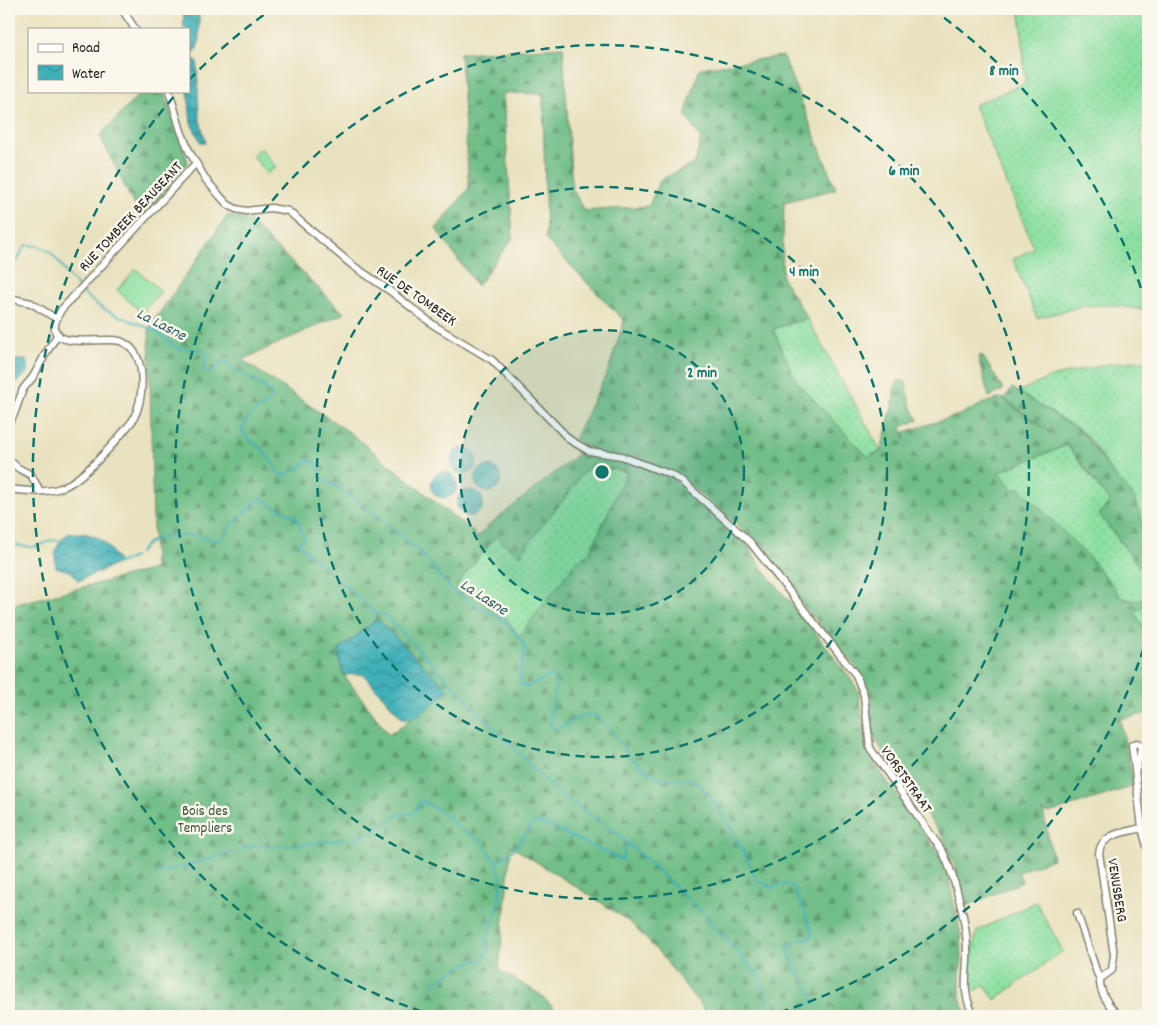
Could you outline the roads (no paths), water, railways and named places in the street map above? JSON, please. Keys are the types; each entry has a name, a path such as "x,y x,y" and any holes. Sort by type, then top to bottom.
{"street":[{"path":"122,9 134,28"},
{"name":"RUE DE TOMBEEK","path":"170,92 181,131 196,163 206,180 227,204 236,209 246,211 271,208 288,211 352,265 390,291 435,326 492,360 579,447 589,451 621,456 655,468 672,475 692,490"},
{"name":"RUE TOMBEEK BEAUSEANT","path":"56,319 76,292 196,163"},
{"path":"9,298 31,303 56,319 58,334 71,341 117,340 128,345 137,355 141,374 140,400 135,415 125,429 84,472 62,488 40,491 9,489"},
{"path":"9,423 24,389 58,334"},
{"path":"9,460 18,468 31,475 40,491"},
{"name":"VORSTSTRAAT","path":"692,490 750,542 856,674 864,695 870,748 943,852 954,878 966,935 967,949 964,986 969,1008 974,1016"},
{"path":"1136,770 1142,828 1148,850"},
{"name":"VENUSBERG","path":"1100,979 1112,970 1114,955 1099,853 1100,846 1102,842 1112,836 1142,828"},
{"path":"1077,913 1105,998 1111,1008 1120,1016"}],"water":[{"path":"183,9 199,9 199,42 195,53 190,53 190,28 184,28"},
{"path":"190,59 197,61 199,116 206,143 201,143 191,123 188,92 190,92"},
{"path":"9,360 26,360 29,368 28,372 10,390"},
{"path":"464,448 473,452 477,461 473,470 464,474 455,470 451,461 455,452"},
{"path":"488,466 497,470 501,479 497,488 488,492 479,488 475,479 479,470"},
{"path":"444,472 453,476 457,485 453,494 444,498 435,494 431,485 435,476"},
{"path":"470,490 479,494 483,503 479,512 470,516 461,512 457,503 461,494"},
{"path":"69,533 87,534 99,539 109,548 119,563 78,581 72,572 56,567 55,557 57,548 61,540"},
{"path":"377,619 449,690 416,716 403,719 363,674 344,675 340,663 339,650"}],"waterway":[{"name":"La Lasne","path":"9,263 17,261 25,245 33,245 44,249 53,255 77,286 97,305 145,326 178,348 205,350 205,371 209,373 213,372 217,364 223,361 239,373 263,386 271,393 270,398 265,405 247,419 242,430 247,437 262,449 282,476 311,460 318,465 321,476 328,483 372,511 420,552 452,591 497,616 507,624 521,640 525,649 520,673 521,685 527,687 551,676 556,680 551,717 552,729 586,716 595,716 609,728 628,754 647,771 665,778 692,780 701,786 720,810 758,882 771,887 784,884 792,886 803,908 812,932 810,938 787,945 792,962 810,991 813,1001 792,1016"},
{"path":"139,553 151,541 171,536 192,535 220,540 232,524 260,498 297,518 304,538 298,543 376,614 384,614 553,789 619,835 698,908 759,976 768,1001 769,1016"},
{"path":"9,543 31,547 52,540 62,541"},
{"path":"117,563 134,557"},
{"path":"354,838 365,835 400,814 410,814 416,810 421,800 441,811 458,828 481,841 497,863 514,849 534,822 547,825 622,860 625,849 629,844"},
{"path":"241,849 251,846 287,846 347,839"},
{"path":"156,873 232,852"},
{"path":"485,956 488,951 488,936 501,892 501,878 497,863"},
{"path":"432,985 462,966 481,960"}],"park label":[{"name":"Bois des Templiers","path":"205,818"}]}
